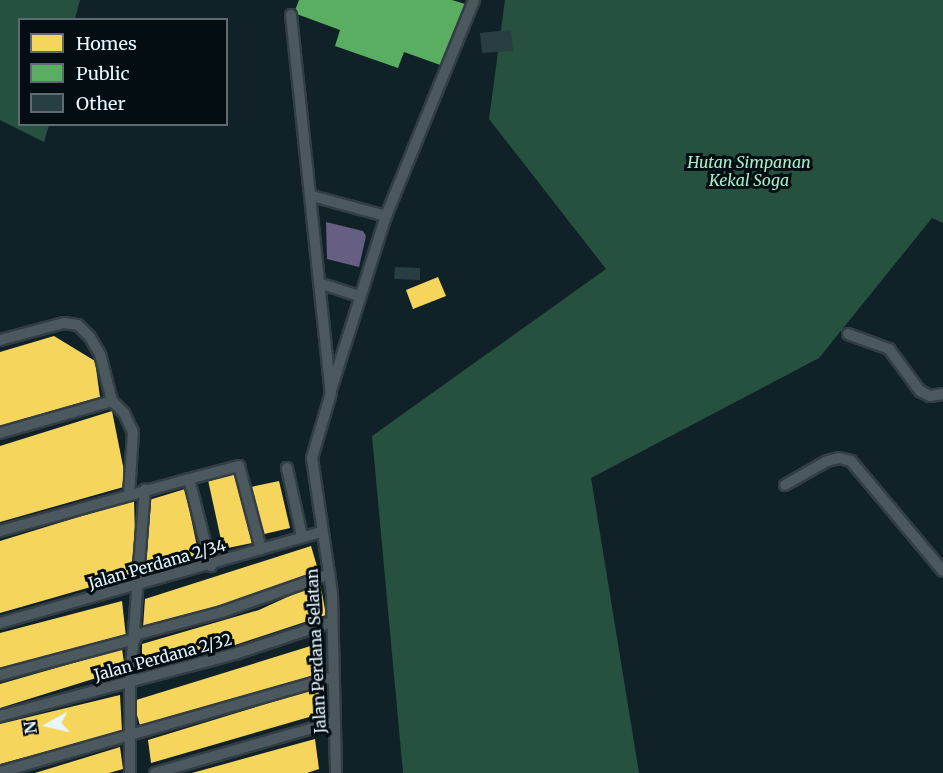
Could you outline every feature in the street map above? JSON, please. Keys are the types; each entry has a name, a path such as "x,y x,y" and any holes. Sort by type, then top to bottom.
{"street":[{"path":"331,393 359,296 386,216 474,0"},
{"path":"291,15 312,196 331,393"},
{"path":"312,196 386,216"},
{"path":"319,283 359,296"},
{"path":"0,340 64,323 78,325 100,354 112,401 124,413 133,432 129,495"},
{"path":"848,334 889,349 920,391 930,396 943,394"},
{"name":"Jalan Perdana Selatan","path":"331,393 312,458 321,532 330,574 334,677 334,772"},
{"path":"0,433 112,401"},
{"path":"785,485 827,461 839,458 850,461 943,571"},
{"path":"0,531 239,466 261,549"},
{"path":"287,468 303,536"},
{"path":"189,479 211,566"},
{"path":"130,773 128,737 130,683 145,490"},
{"name":"Jalan Perdana 2/34","path":"0,623 211,566 321,532"},
{"path":"0,675 222,612 330,574"},
{"name":"Jalan Perdana 2/32","path":"0,716 130,683 332,622"},
{"path":"0,772 334,677"},
{"path":"155,773 334,722"}],"green space":[{"path":"0,0 80,0 75,18 18,18 18,126 49,126 44,142 0,120"},
{"name":"Hutan Simpanan Kekal Soga","path":"505,0 943,0 943,223 932,218 819,358 591,478 639,773 403,773 372,436 606,269 489,119"}],"shaded area":[{"path":"326,222 363,231 366,236 359,267 327,259"}],"building: Homes":[{"path":"438,277 446,296 413,309 406,290"},
{"path":"54,336 95,361 100,397 0,426 0,352"},
{"path":"112,411 127,486 0,522 0,446"},
{"path":"237,472 252,543 223,549 208,480"},
{"path":"279,481 290,528 260,535 246,488"},
{"path":"185,489 200,561 144,575 149,500"},
{"path":"134,500 136,574 0,613 0,541"},
{"path":"311,546 319,573 233,603 143,628 145,599"},
{"path":"320,582 326,615 217,651 142,668 142,644 259,610"},
{"path":"122,601 126,637 0,672 0,633"},
{"path":"317,644 326,672 141,729 133,701"},
{"path":"122,649 125,669 0,708 0,684"},
{"path":"318,688 323,713 151,763 148,740"},
{"path":"120,695 122,731 0,764 0,724"},
{"path":"315,739 319,769 307,773 192,773"},
{"path":"120,747 123,769 109,773 35,773"}],"building: Public":[{"path":"299,0 452,0 465,4 443,66 404,52 398,68 335,46 340,30 294,13"}],"building: Other":[{"path":"511,30 513,51 482,53 480,33"},
{"path":"395,267 420,268 420,280 394,279"}]}
